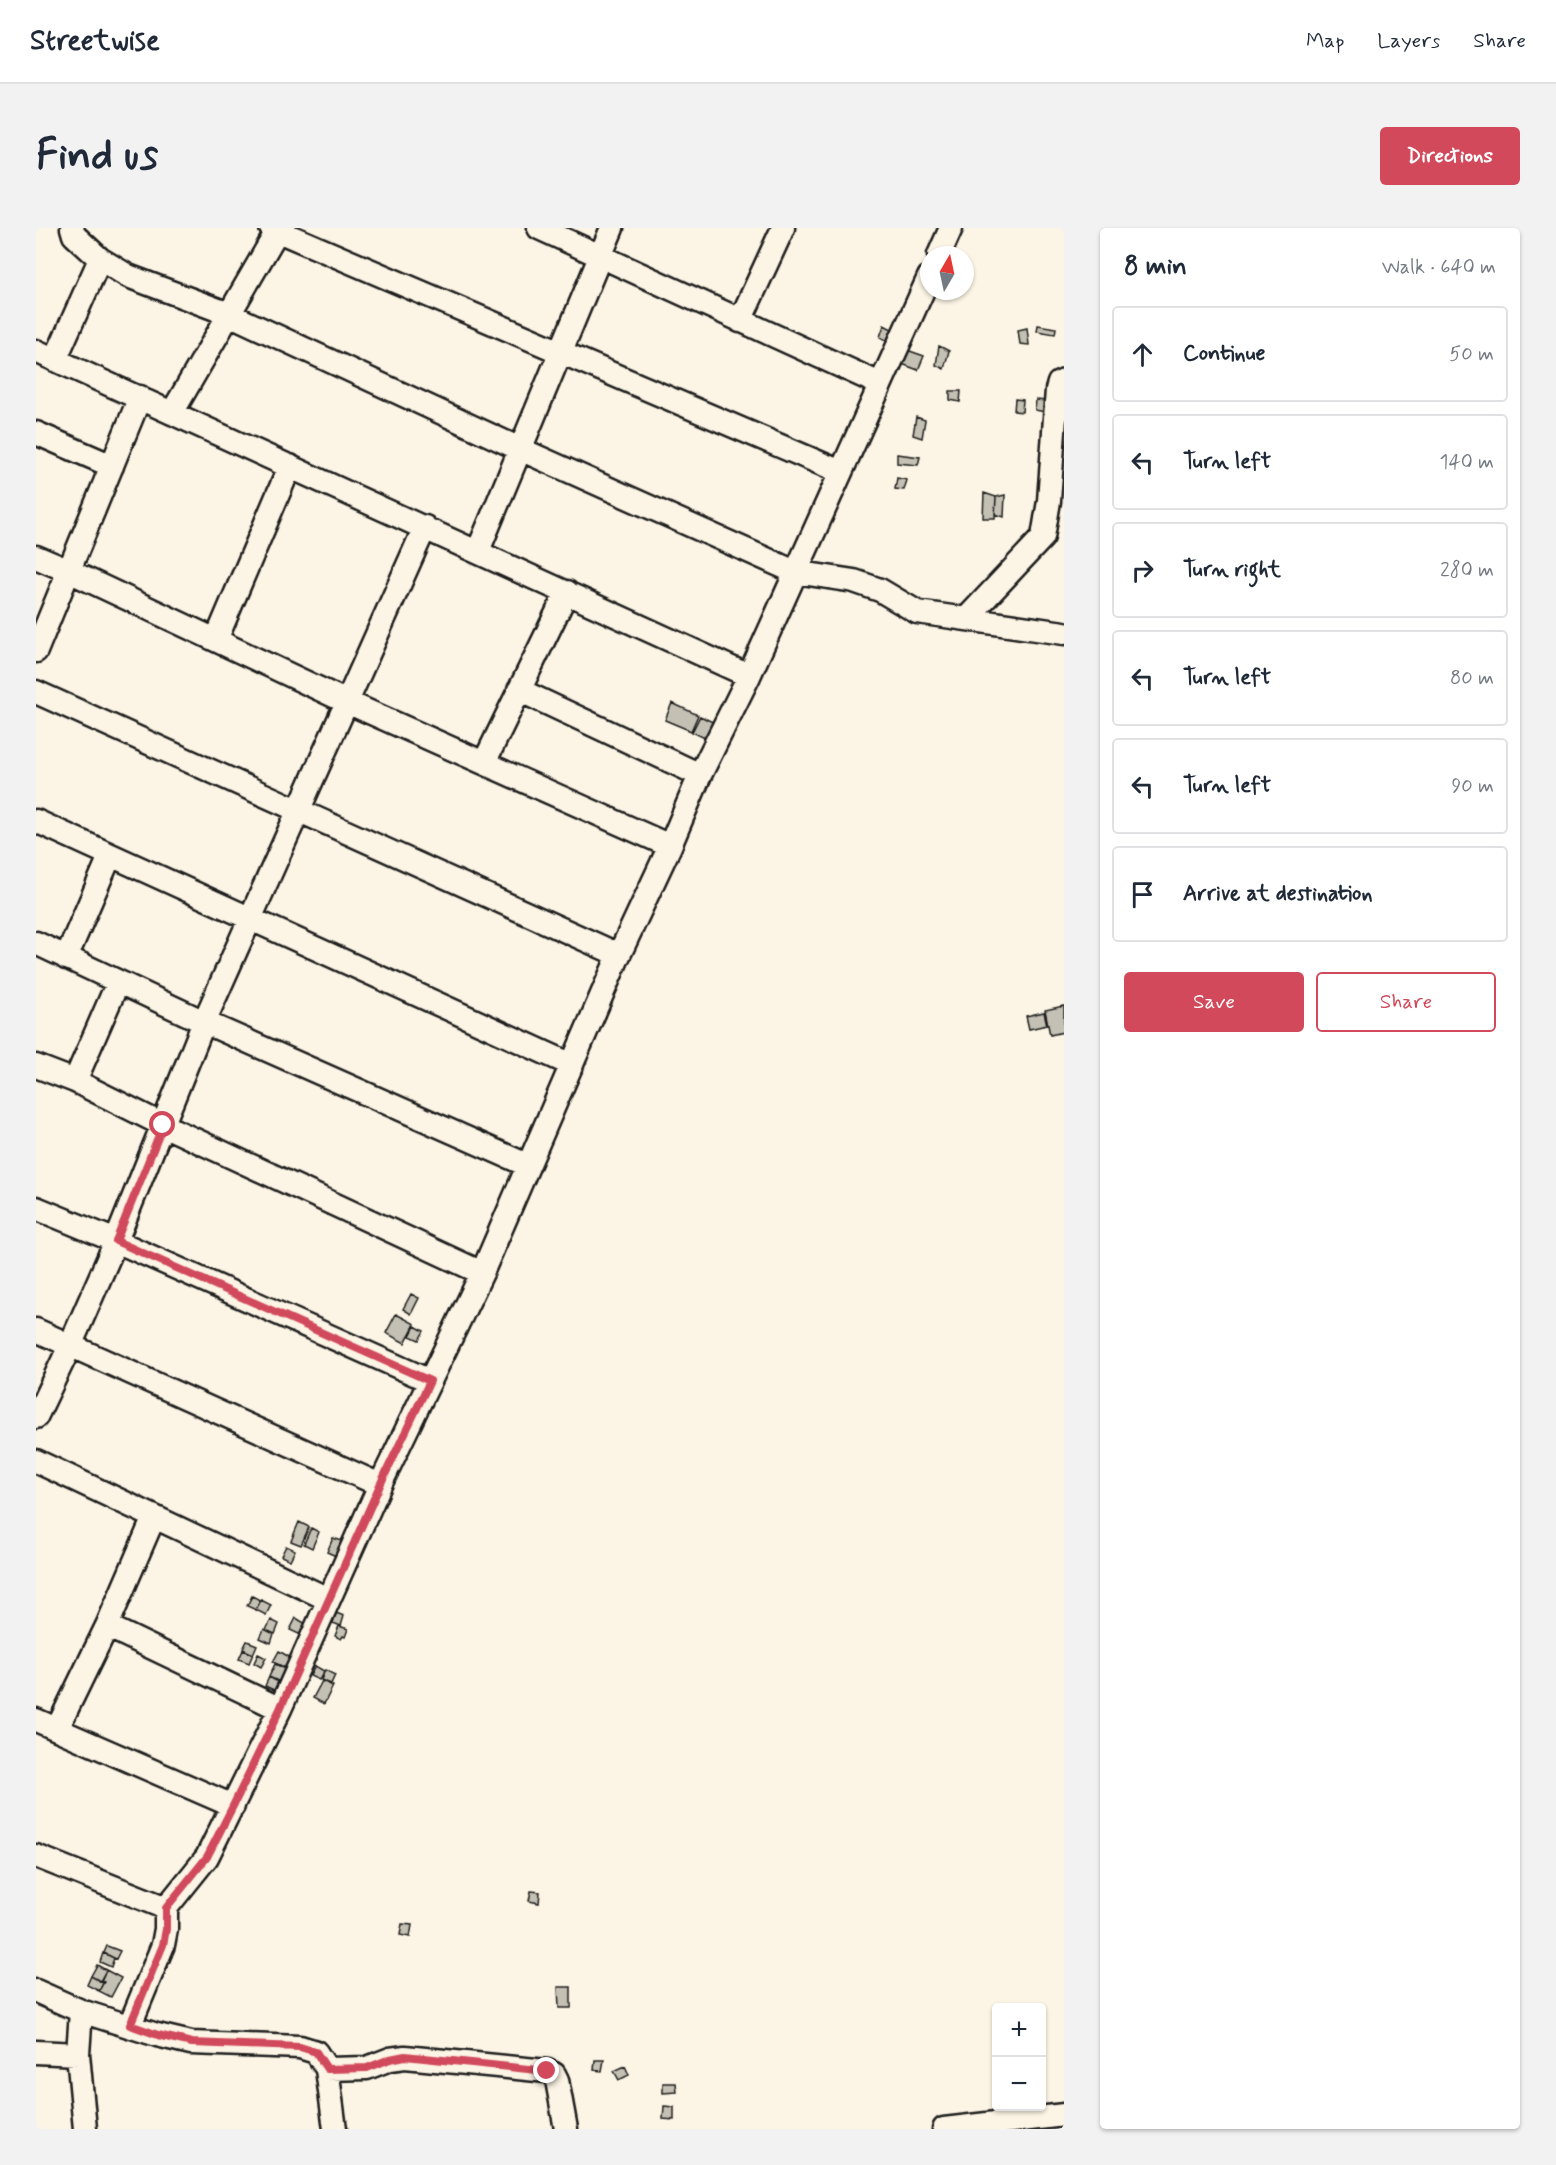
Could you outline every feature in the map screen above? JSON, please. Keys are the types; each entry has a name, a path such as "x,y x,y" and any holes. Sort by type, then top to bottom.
{"street":[{"path":"72,228 74,235 100,259 128,276 229,315 795,572 854,581 880,590 917,612 1064,633"},
{"path":"538,228 880,384"},
{"path":"478,551 612,228"},
{"path":"740,321 783,228"},
{"path":"943,246 951,228"},
{"path":"172,412 276,229 841,472"},
{"path":"100,259 45,355 749,676"},
{"path":"130,2025 163,1945 166,1908 207,1857 280,1709 380,1485 482,1273 619,955 700,775 749,676 920,297"},
{"path":"966,619 1054,538 1049,501 1057,390 1059,383 1064,381"},
{"path":"36,651 140,398"},
{"path":"36,433 112,466"},
{"path":"216,640 290,466"},
{"path":"36,1417 116,1241 204,1022 425,527"},
{"path":"36,557 347,702 670,846"},
{"path":"484,764 567,592"},
{"path":"519,690 700,775"},
{"path":"36,692 619,955"},
{"path":"36,821 572,1065"},
{"path":"66,958 110,856"},
{"path":"36,943 204,1022 527,1165"},
{"path":"75,1081 118,982"},
{"path":"36,1066 75,1081 163,1125 482,1273"},
{"path":"36,1208 116,1241 430,1381"},
{"path":"36,1330 380,1485"},
{"path":"36,1461 328,1599"},
{"path":"57,1729 154,1517"},
{"path":"106,1626 280,1709"},
{"path":"36,1720 233,1806"},
{"path":"36,1856 166,1908"},
{"path":"36,1992 81,2012 192,2043 300,2047 316,2052 327,2069 335,2129"},
{"path":"81,2012 78,2054 85,2129"},
{"path":"36,2052 78,2054"},
{"path":"327,2069 367,2068 405,2056 547,2071 554,2074 557,2080 566,2129"},
{"path":"944,2129 1064,2115"}],"building":[{"path":"884,325 894,330 889,342 880,337"},
{"path":"1038,325 1056,328 1055,334 1037,331"},
{"path":"1027,328 1029,345 1020,344 1018,330"},
{"path":"939,346 949,351 944,369 936,365"},
{"path":"907,350 924,356 918,370 902,364"},
{"path":"950,391 961,391 960,402 950,400"},
{"path":"1015,399 1023,400 1022,412 1014,411"},
{"path":"1036,400 1046,401 1045,412 1035,410"},
{"path":"916,417 925,420 922,438 913,435"},
{"path":"897,454 920,457 918,465 897,463"},
{"path":"897,478 907,480 904,490 895,489"},
{"path":"984,493 996,497 995,518 983,518"},
{"path":"1005,495 1004,517 995,514 996,497"},
{"path":"672,703 698,715 691,731 665,720"},
{"path":"700,716 717,724 709,740 692,732"},
{"path":"1064,1006 1064,1032 1050,1035 1045,1010"},
{"path":"1044,1012 1047,1025 1029,1029 1026,1016"},
{"path":"411,1294 419,1298 411,1314 403,1309"},
{"path":"396,1314 415,1324 405,1343 386,1333"},
{"path":"415,1326 424,1331 419,1340 410,1336"},
{"path":"299,1522 309,1527 301,1545 291,1541"},
{"path":"311,1528 319,1532 312,1548 304,1544"},
{"path":"333,1538 342,1541 336,1556 327,1552"},
{"path":"286,1546 295,1550 290,1560 281,1556"},
{"path":"252,1596 260,1600 256,1610 247,1606"},
{"path":"261,1600 271,1605 266,1615 256,1610"},
{"path":"336,1613 344,1616 341,1626 333,1623"},
{"path":"296,1618 306,1624 301,1635 290,1630"},
{"path":"271,1620 279,1624 275,1634 266,1630"},
{"path":"339,1626 348,1629 345,1637 341,1639 335,1636"},
{"path":"264,1629 274,1634 271,1643 260,1638"},
{"path":"247,1641 257,1645 253,1654 243,1649"},
{"path":"243,1650 253,1654 249,1663 239,1659"},
{"path":"279,1651 291,1658 286,1668 273,1662"},
{"path":"258,1654 266,1658 261,1667 254,1663"},
{"path":"275,1664 286,1669 280,1682 269,1677"},
{"path":"315,1666 324,1671 319,1680 310,1676"},
{"path":"325,1670 335,1675 331,1684 321,1680"},
{"path":"269,1677 278,1682 274,1690 265,1686"},
{"path":"322,1681 333,1686 324,1704 313,1698"},
{"path":"531,1891 540,1892 539,1903 529,1901"},
{"path":"402,1924 412,1925 410,1937 400,1935"},
{"path":"107,1946 120,1951 116,1959 104,1953"},
{"path":"103,1953 114,1958 111,1967 100,1962"},
{"path":"97,1965 106,1970 100,1981 91,1976"},
{"path":"106,1970 121,1978 111,1997 99,1991 104,1982 101,1981"},
{"path":"91,1976 103,1983 99,1991 87,1985"},
{"path":"558,1987 571,1987 571,2008 559,2008"},
{"path":"595,2060 604,2060 602,2071 594,2070"},
{"path":"625,2066 629,2075 619,2080 614,2071"},
{"path":"663,2083 676,2083 677,2092 663,2093"},
{"path":"664,2106 674,2107 674,2120 663,2119"}],"route":[{"path":"163,1125 116,1241 430,1381 380,1485 300,1666 233,1806 207,1857 166,1908 163,1945 130,2025 192,2043 300,2047 316,2052 327,2069 367,2068 405,2056 547,2071"}]}
